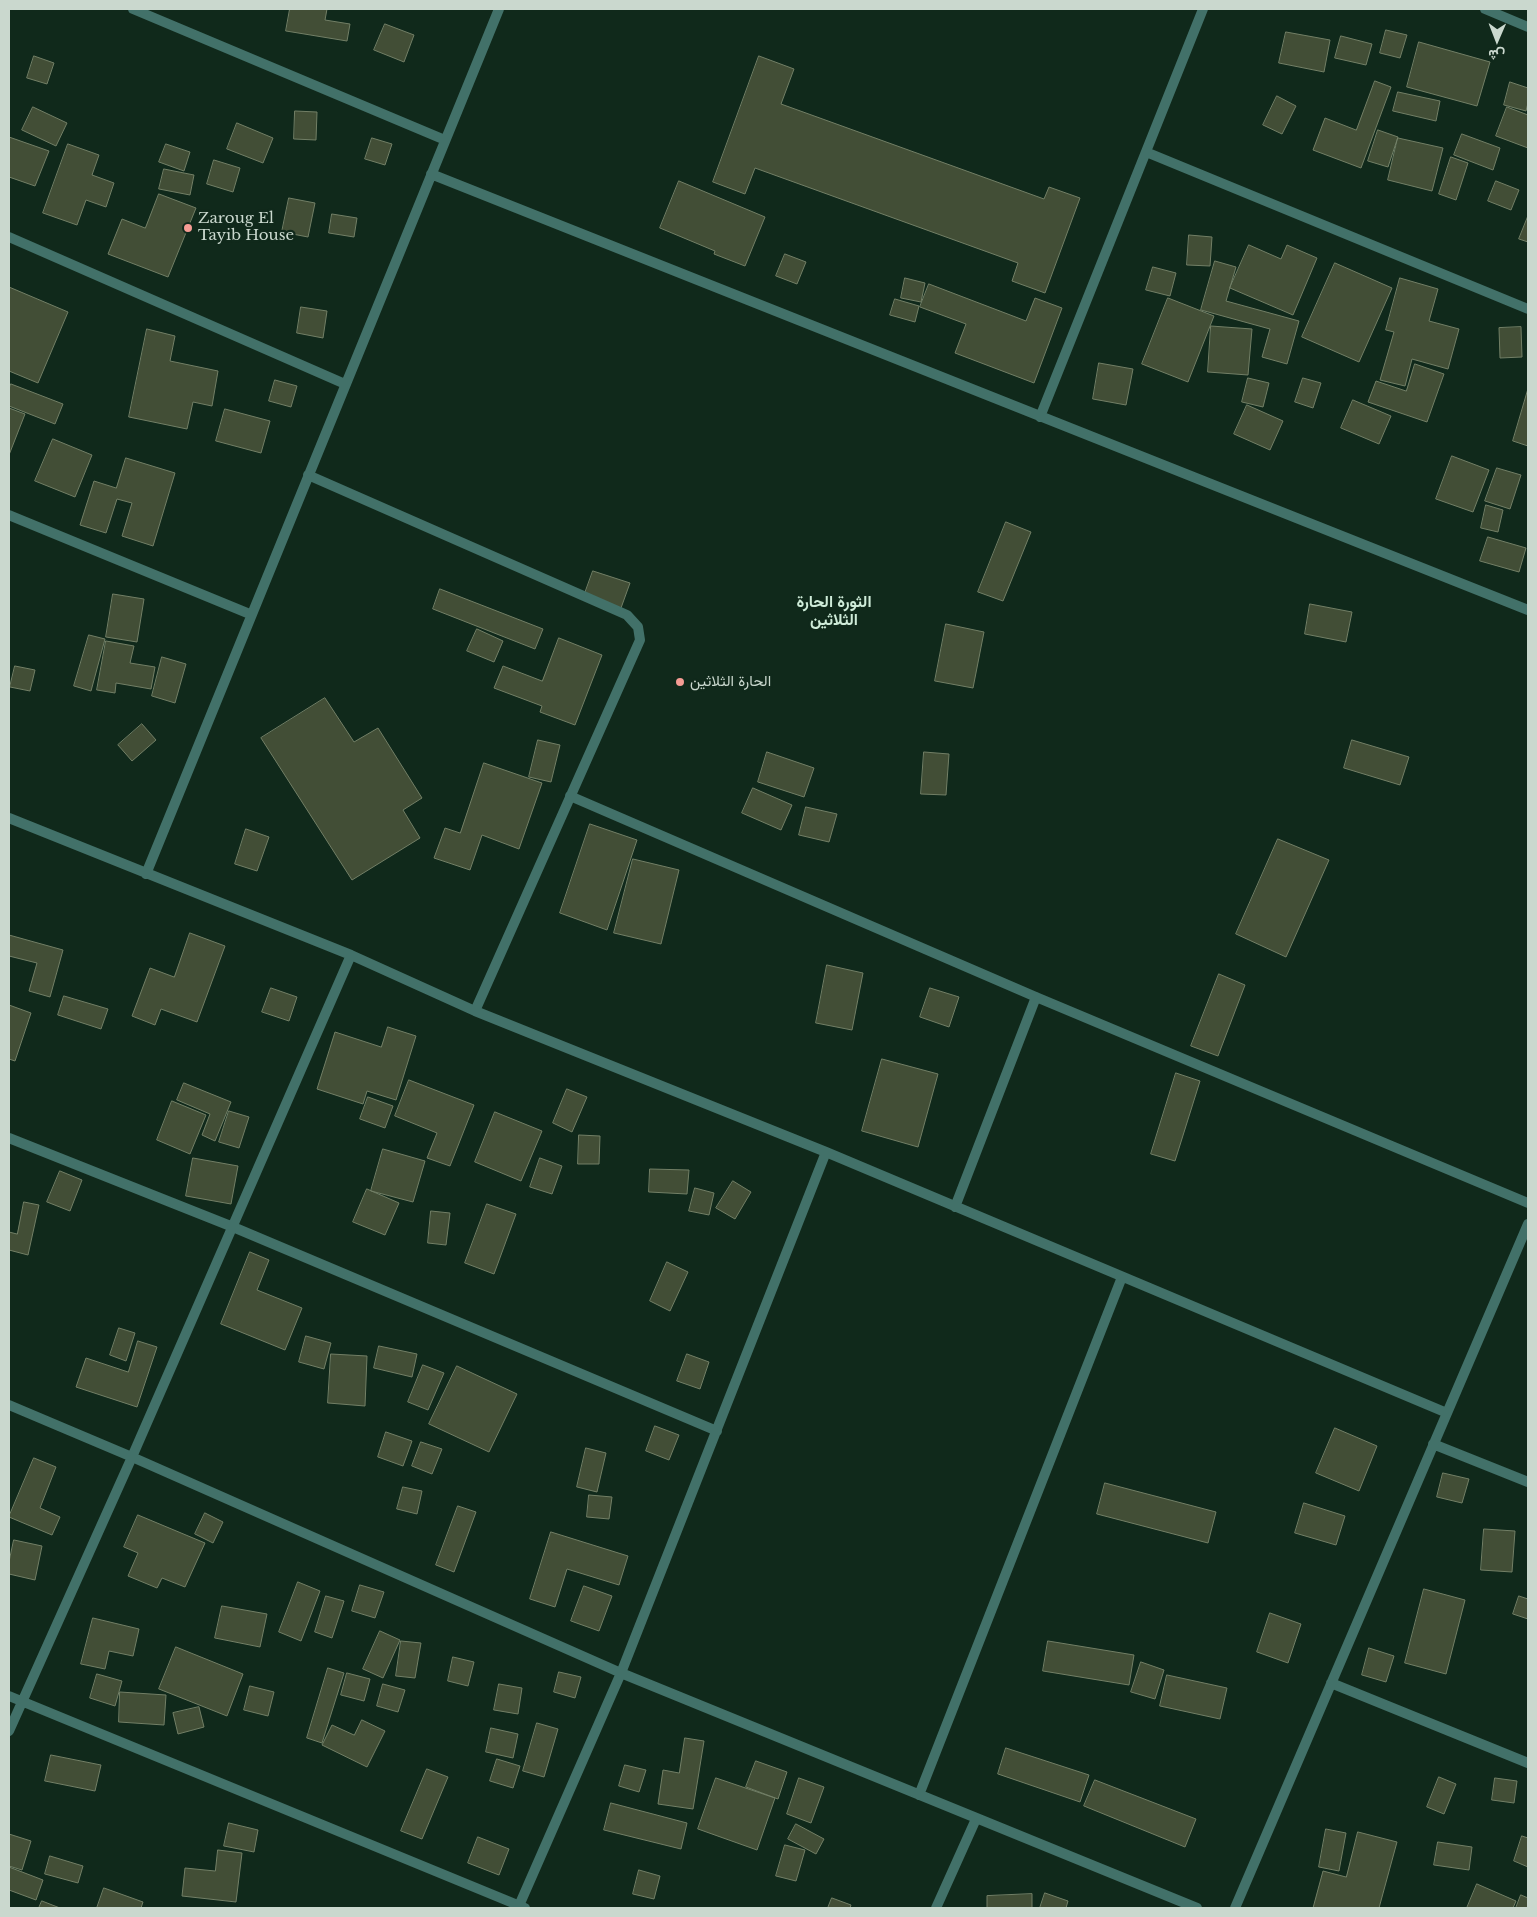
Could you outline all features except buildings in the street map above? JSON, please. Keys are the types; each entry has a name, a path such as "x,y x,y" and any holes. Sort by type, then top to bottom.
{"street":[{"path":"133,9 445,140"},
{"path":"146,874 250,614 499,9"},
{"path":"1040,417 1204,9"},
{"path":"1484,9 1528,27"},
{"path":"1146,152 1528,309"},
{"path":"431,174 1528,610"},
{"path":"9,237 345,384"},
{"path":"308,475 627,615 638,627 640,640 476,1011"},
{"path":"9,515 250,614"},
{"path":"570,796 1036,997 1528,1203"},
{"path":"9,818 351,954 476,1011 826,1152 1447,1413"},
{"path":"9,1732 21,1701 132,1457 351,954"},
{"path":"955,1207 1036,997"},
{"path":"9,1138 233,1227 717,1431"},
{"path":"9,1696 521,1908 621,1673 826,1152"},
{"path":"1234,1908 1528,1224"},
{"path":"919,1795 1122,1277"},
{"path":"9,1405 132,1457 621,1673 1197,1908"},
{"path":"1433,1444 1528,1482"},
{"path":"1331,1683 1528,1763"},
{"path":"936,1908 976,1819"}],"place":[{"name":"Zaroug El Tayib House","path":"188,228"},
{"name":"الحارة الثلاثين","path":"680,682"}],"district":[{"name":"الثورة الحارة الثلاثين","path":"834,611"}]}
